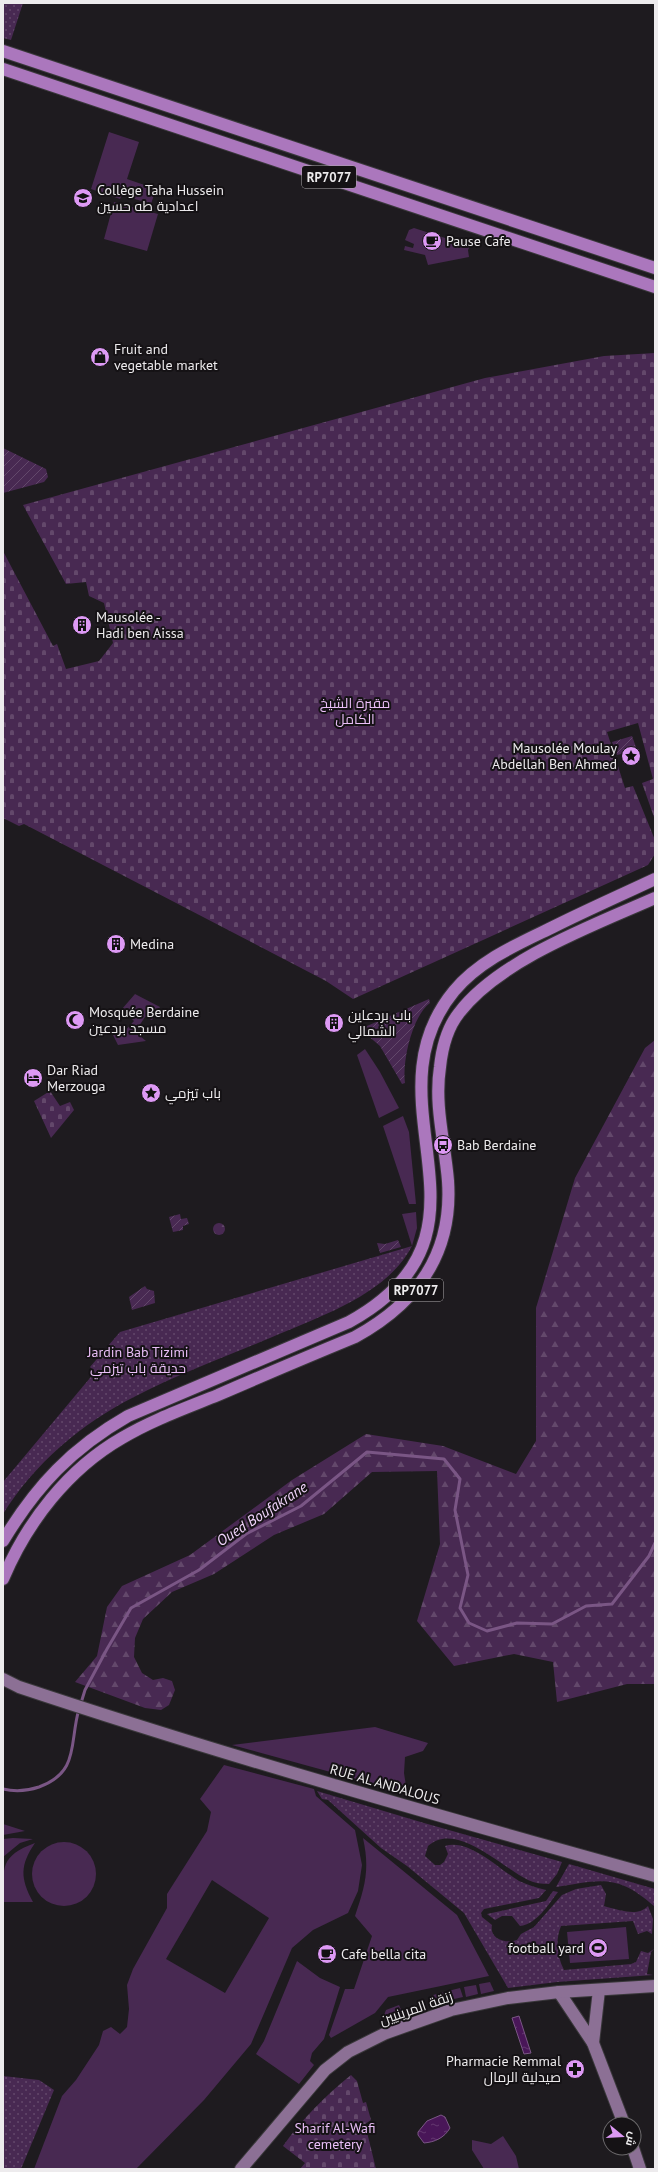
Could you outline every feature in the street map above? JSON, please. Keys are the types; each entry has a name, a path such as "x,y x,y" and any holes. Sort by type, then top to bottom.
{"main road":[{"name":"RP7077","path":"3,51 655,268"},
{"name":"RP7077","path":"3,69 655,287"},
{"name":"RP7077","path":"3,1540 25,1506 53,1472 86,1443 107,1428 128,1416 349,1322 369,1311 400,1285 419,1259 429,1223 431,1187 422,1112 421,1076 423,1057 433,1024 454,991 479,966 502,952 585,911 655,879"},
{"name":"RP7077","path":"3,1579 20,1543 48,1503 78,1470 108,1447 154,1422 355,1337 378,1325 409,1298 432,1266 445,1230 448,1182 438,1097 443,1051 451,1026 458,1015 485,985 512,967 541,951 655,898"},
{"path":"454,991 460,1003 458,1015"},
{"path":"422,1112 431,1108 438,1097"}],"street":[{"name":"RUE AL ANDALOUS","path":"3,1679 19,1687 224,1753 408,1807 655,1876"},
{"name":"زنقة المرينيين","path":"241,2169 321,2073 348,2052 386,2033 451,2010 508,1998 559,1992 655,1986"},
{"path":"593,2043 599,1990"},
{"path":"559,1992 593,2043 621,2116"},
{"path":"636,2156 640,2169"}],"green space":[{"path":"3,3 23,3 11,40 3,38"},
{"path":"109,132 139,142 127,179 156,189 151,204 122,195 120,199 91,189"},
{"path":"114,202 158,214 147,251 104,239"},
{"path":"414,228 470,246 468,250 469,257 428,265 425,255 404,250 405,246 413,248 414,244 405,240 409,230"},
{"name":"مقبرة الشيخ الكامل","path":"655,353 655,820 642,783 653,779 638,723 607,732 625,788 633,786 655,840 655,854 648,865 353,999 326,981 24,824 19,826 3,818 3,551 53,646 57,644 66,669 99,661 113,643 104,603 89,596 86,582 66,584 23,505 485,378 604,356"},
{"path":"3,448 46,469 48,477 44,482 3,493"},
{"path":"632,736 637,750 617,755 612,742"},
{"path":"135,994 160,1007 152,1020 145,1017 135,1032 146,1041 118,1045 113,1035 122,1030 124,1032 134,1021 122,1009"},
{"path":"429,999 430,1003 424,1009 413,1028 405,1063 405,1083 402,1084 380,1046 366,1034 365,1030 367,1026"},
{"path":"655,1040 655,1684 627,1684 557,1702 553,1662 514,1654 454,1666 417,1621 440,1544 437,1471 372,1472 324,1514 274,1535 214,1574 172,1592 143,1619 135,1638 134,1657 142,1673 153,1680 163,1678 172,1681 175,1690 169,1705 161,1710 145,1708 75,1682 97,1656 107,1607 122,1586 190,1555 292,1480 366,1434 443,1446 516,1474 536,1441 536,1308 575,1178 645,1048"},
{"path":"365,1049 380,1072 399,1108 379,1118 357,1055"},
{"path":"50,1091 60,1106 70,1102 74,1110 51,1138 34,1101"},
{"path":"403,1116 409,1132 416,1204 409,1204 383,1126"},
{"path":"416,1212 417,1228 412,1246 402,1214"},
{"path":"180,1214 181,1219 187,1218 189,1224 183,1226 183,1230 173,1232 169,1217"},
{"path":"217,1223 221,1223 225,1229 221,1235 217,1235 213,1231 213,1227"},
{"path":"398,1240 401,1247 380,1253 377,1243 385,1244"},
{"name":"Jardin Bab Tizimi حديقة باب تيزمي","path":"412,1246 401,1263 386,1278 369,1291 350,1302 309,1322 167,1381 115,1407 96,1419 61,1446 44,1462 29,1478 3,1514 3,1482 95,1372 90,1367 120,1332"},
{"path":"145,1286 147,1289 154,1291 155,1303 132,1310 129,1297"},
{"path":"375,1727 428,1743 423,1751 405,1757 404,1773 407,1793 232,1745"},
{"path":"224,1765 314,1789 316,1796 355,1830 362,1865 358,1891 348,1913 313,1930 292,1948 251,2044 204,2100 136,2169 34,2169 62,2096 76,2080 99,2045 103,2031 111,2027 120,2034 127,2027 129,2009 127,1985 133,1969 167,1908 167,1894 207,1831 211,1812 200,1799","holes":["212,1880 269,1918 225,1993 166,1959"]},
{"path":"317,1791 562,1862 557,1874 549,1884 541,1884 528,1880 493,1857 465,1842 452,1839 439,1840 428,1846 425,1856 435,1865 440,1865 444,1862 448,1854 445,1846 454,1845 464,1847 484,1856 519,1881 546,1890 539,1898 484,1909 481,1913 482,1917 492,1925 493,1934 503,1941 517,1940 521,1934 534,1927 562,1895 576,1889 601,1885 606,1894 604,1906 617,1910 634,1912 648,1906 653,1919 652,1934 647,1931 638,1934 633,1921 561,1926 557,1943 564,1970 631,1964 636,1962 641,1951 648,1953 654,1949 651,1952 647,1974 653,1975 557,1982 508,1988 464,1913 407,1866 381,1848 328,1800 322,1799"},
{"path":"3,1824 25,1831 3,1835"},
{"path":"363,1838 457,1915 489,1976 388,1997 375,2013 331,2038 329,2035 345,1989 354,1989 372,1936 355,1916 364,1887 366,1869"},
{"path":"3,1839 33,1839 20,1843 3,1857"},
{"path":"64,1842 76,1844 87,1851 94,1862 96,1874 94,1886 87,1897 76,1904 64,1906 52,1904 41,1897 34,1886 32,1874 34,1862 41,1851 52,1844"},
{"path":"35,1843 24,1865 24,1879 33,1902 3,1902 4,1871 9,1858 15,1853"},
{"path":"569,1864 655,1889 654,1906 641,1895 629,1888 608,1882 585,1882 556,1887"},
{"path":"553,1891 558,1892 546,1908 532,1922 520,1926 512,1916 502,1916 495,1920 487,1914 546,1901"},
{"name":"football yard","path":"626,1927 629,1959 570,1963 567,1932"},
{"path":"297,1961 320,1978 340,1987 324,2039 312,2053 310,2061 314,2065 299,2084 256,2054 264,2041"},
{"path":"490,1982 494,1991 481,1994 479,1984"},
{"path":"476,1985 478,1994 466,1997 464,1987"},
{"path":"460,1988 463,1997 450,2000 448,1991"},
{"path":"445,1992 447,2001 435,2004 433,1995"},
{"path":"399,2005 403,2014 393,2018 384,2015 386,2010"},
{"name":"Sharif Al-Wafi cemetery","path":"351,2075 357,2081 363,2103 366,2102 371,2120 365,2124 376,2169 300,2169 305,2163 283,2146 298,2126 315,2108"},
{"path":"3,2076 39,2080 54,2090 21,2169 3,2169"},
{"path":"503,2136 516,2156 519,2169 484,2169 472,2150 472,2140 491,2144"}],"water":[{"path":"519,2016 531,2053 524,2054 512,2018"},
{"path":"441,2115 445,2117 450,2128 439,2139 424,2143 418,2135 418,2132 427,2121"}],"waterway":[{"name":"Oued Boufakrane","path":"81,1703 85,1690 131,1608 199,1570 246,1534 301,1506 367,1452 444,1459 460,1479 455,1510 468,1575 460,1608 469,1623 487,1631 517,1623 552,1624 586,1606 612,1604 649,1556 655,1543"},
{"name":"Oued Boufakrane","path":"3,1789 17,1791 39,1787 52,1781 61,1773 67,1765 71,1755 79,1709"}],"place":[{"name":"Collège Taha Hussein اعدادية طه حسين","path":"83,198"},
{"name":"Pause Cafe","path":"432,241"},
{"name":"Fruit and vegetable market","path":"100,357"},
{"name":"Mausolée - Hadi ben Aissa","path":"82,625"},
{"name":"Mausolée Moulay Abdellah Ben Ahmed","path":"631,756"},
{"name":"Medina","path":"116,944"},
{"name":"Mosquée Berdaine مسجد بردعين","path":"75,1020"},
{"name":"باب بردعاين الشمالي","path":"334,1023"},
{"name":"Dar Riad Merzouga","path":"33,1078"},
{"name":"باب تيزمي","path":"151,1093"},
{"name":"Bab Berdaine","path":"443,1145"},
{"name":"football yard","path":"598,1948"},
{"name":"Cafe bella cita","path":"327,1954"},
{"name":"Pharmacie Remmal صيدلية الرمال","path":"575,2069"}]}
